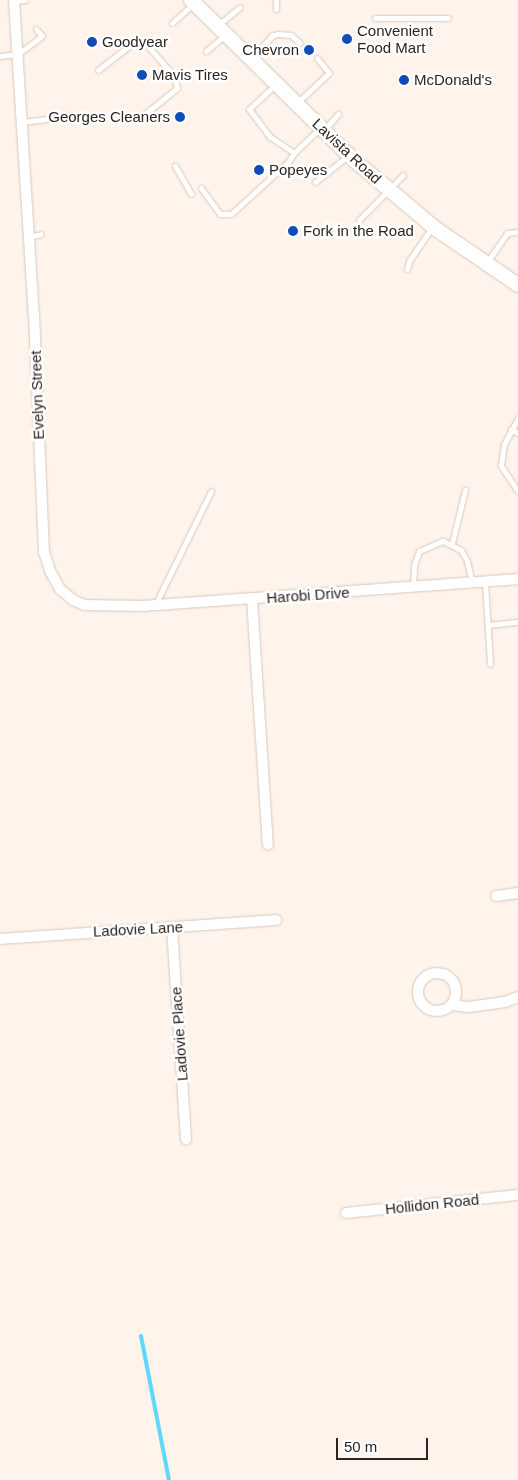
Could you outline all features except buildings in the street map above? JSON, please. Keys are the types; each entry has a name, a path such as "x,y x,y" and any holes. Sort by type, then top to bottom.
{"main road":[{"name":"Lavista Road","path":"195,1 206,15 349,155 433,226 486,264 518,284"}],"street":[{"name":"Evelyn Street","path":"14,0 22,122 31,203 28,237 44,552 50,571 60,588 73,600 84,605 155,605 252,599"},
{"name":"Harobi Drive","path":"268,844 252,599 518,579"},
{"path":"496,896 518,893"},
{"name":"Ladovie Lane","path":"0,939 276,920"},
{"name":"Ladovie Place","path":"172,928 186,1140"},
{"path":"452,1005 469,1007 505,1002 518,998"},
{"name":"Hollidon Road","path":"346,1213 518,1195"}],"lane":[{"path":"14,0 24,0"},
{"path":"276,0 276,8"},
{"path":"172,23 195,1"},
{"path":"206,51 240,7"},
{"path":"375,18 448,18"},
{"path":"0,56 18,54 42,36 36,30"},
{"path":"251,58 273,36 278,34 291,35 300,43"},
{"path":"98,70 138,39 146,44 174,76 177,88 140,118"},
{"path":"297,104 329,72 316,58"},
{"path":"277,84 249,109 269,136 294,153"},
{"path":"201,188 220,214 231,214 288,162 294,153 338,114"},
{"path":"22,122 72,116"},
{"path":"315,182 349,155"},
{"path":"175,166 191,194"},
{"path":"359,220 403,175"},
{"path":"407,269 409,261 433,226"},
{"path":"486,264 507,233 518,232"},
{"path":"28,237 41,234"},
{"path":"518,418 504,444 502,466 518,491"},
{"path":"511,429 518,433"},
{"path":"452,543 465,490"},
{"path":"155,605 212,491"},
{"path":"412,587 414,565 419,551 443,541 452,543 461,550 467,561 472,583"},
{"path":"485,582 490,664"},
{"path":"488,625 518,622"}],"waterway":[{"path":"141,1336 169,1480"}],"place":[{"name":"Convenient Food Mart","path":"347,39"},
{"name":"Goodyear","path":"92,42"},
{"name":"Chevron","path":"309,50"},
{"name":"Mavis Tires","path":"142,75"},
{"name":"McDonald's","path":"404,80"},
{"name":"Georges Cleaners","path":"180,117"},
{"name":"Popeyes","path":"259,170"},
{"name":"Fork in the Road","path":"293,231"}]}
